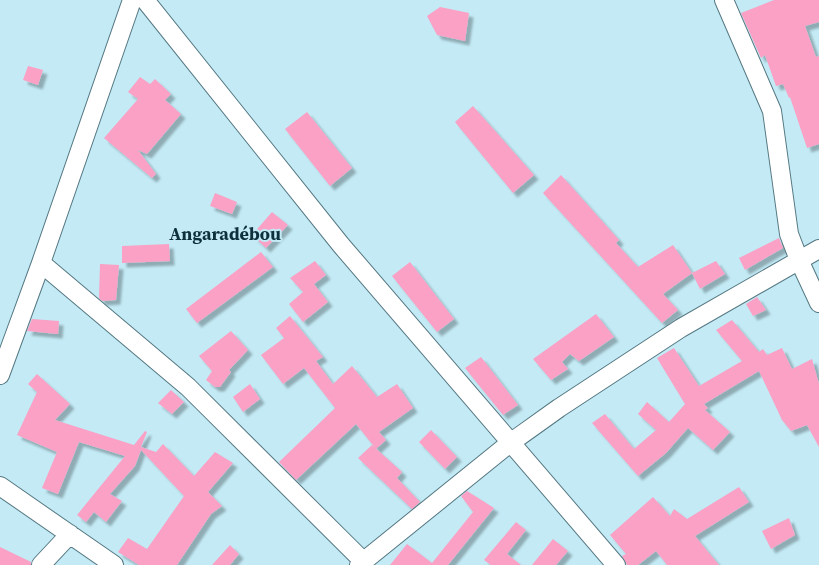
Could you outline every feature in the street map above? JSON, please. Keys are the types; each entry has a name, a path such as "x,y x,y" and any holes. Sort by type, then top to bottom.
{"street":[{"path":"0,375 132,0"},
{"path":"145,0 341,245 616,565"},
{"path":"724,0 772,111 789,234 819,303"},
{"path":"41,263 188,387 361,563 510,443 559,408 681,328 819,249"},
{"path":"0,486 114,565"},
{"path":"41,565 70,534"}],"building":[{"path":"774,0 819,0 819,22 805,26 816,57 819,56 819,144 807,148 790,97 783,84 776,86 765,55 761,58 741,13"},
{"path":"440,7 469,13 465,41 437,35 427,16"},
{"path":"28,66 43,70 38,85 23,80"},
{"path":"140,77 150,84 155,79 171,94 165,100 181,114 147,154 138,150 156,174 152,178 104,138 138,99 128,92"},
{"path":"473,106 534,175 513,193 455,122"},
{"path":"307,112 352,168 330,186 285,129"},
{"path":"561,175 619,240 616,243 638,267 673,245 692,273 663,294 678,310 662,323 543,193"},
{"path":"215,193 237,202 232,214 210,206"},
{"path":"272,212 288,225 266,248 252,235"},
{"path":"779,238 783,248 745,270 739,258"},
{"path":"169,244 170,261 122,263 122,246"},
{"path":"261,252 273,267 197,323 186,309"},
{"path":"315,261 326,275 314,284 328,302 303,322 289,304 303,292 290,278"},
{"path":"716,261 725,274 700,289 692,273"},
{"path":"410,262 454,319 437,332 392,276"},
{"path":"100,264 119,265 116,300 102,301 99,298"},
{"path":"757,297 766,310 753,316 746,304"},
{"path":"596,314 614,337 579,361 570,354 562,362 568,369 551,380 533,359"},
{"path":"290,316 323,357 316,361 333,384 352,366 377,397 397,384 413,408 379,432 386,440 376,449 356,424 296,480 279,462 335,408 304,368 283,384 261,355 284,338 276,328"},
{"path":"32,319 59,321 58,334 27,331"},
{"path":"732,320 759,352 763,349 767,355 782,348 792,369 812,359 819,384 819,447 807,425 791,431 782,420 759,371 704,404 708,408 705,410 730,432 713,450 688,428 666,453 638,476 592,423 605,414 634,449 656,430 638,414 647,402 669,422 685,404 657,358 674,348 699,386 742,361 716,330"},
{"path":"231,331 248,350 229,370 231,372 220,387 215,387 206,380 212,371 199,356"},
{"path":"481,357 518,405 503,415 465,368"},
{"path":"37,374 70,404 55,420 134,445 145,431 147,432 141,447 156,452 163,444 194,476 215,452 233,463 208,492 222,506 211,514 177,565 139,565 118,552 128,538 147,549 184,496 141,450 135,466 110,494 122,501 106,522 94,512 86,522 77,515 125,456 79,442 58,494 42,488 57,452 17,435 37,392 28,384"},
{"path":"250,384 260,399 243,412 233,397"},
{"path":"171,390 184,402 172,414 158,403"},
{"path":"431,430 457,457 445,469 419,442"},
{"path":"372,445 402,472 397,478 420,502 412,509 358,458"},
{"path":"739,487 749,502 695,536 719,565 667,565 656,551 638,565 627,565 622,556 626,554 610,535 653,497 670,516 674,509 687,519"},
{"path":"467,491 494,508 448,565 390,565 407,544 432,563 473,512 461,496"},
{"path":"789,518 795,535 771,549 762,531"},
{"path":"516,522 526,530 507,554 521,565 491,565 484,560"},
{"path":"553,539 568,551 556,565 532,565"},
{"path":"230,545 239,554 230,565 212,565"},
{"path":"0,547 31,562 31,565 0,565"}],"district":[{"name":"Angaradébou","path":"225,234"}]}
